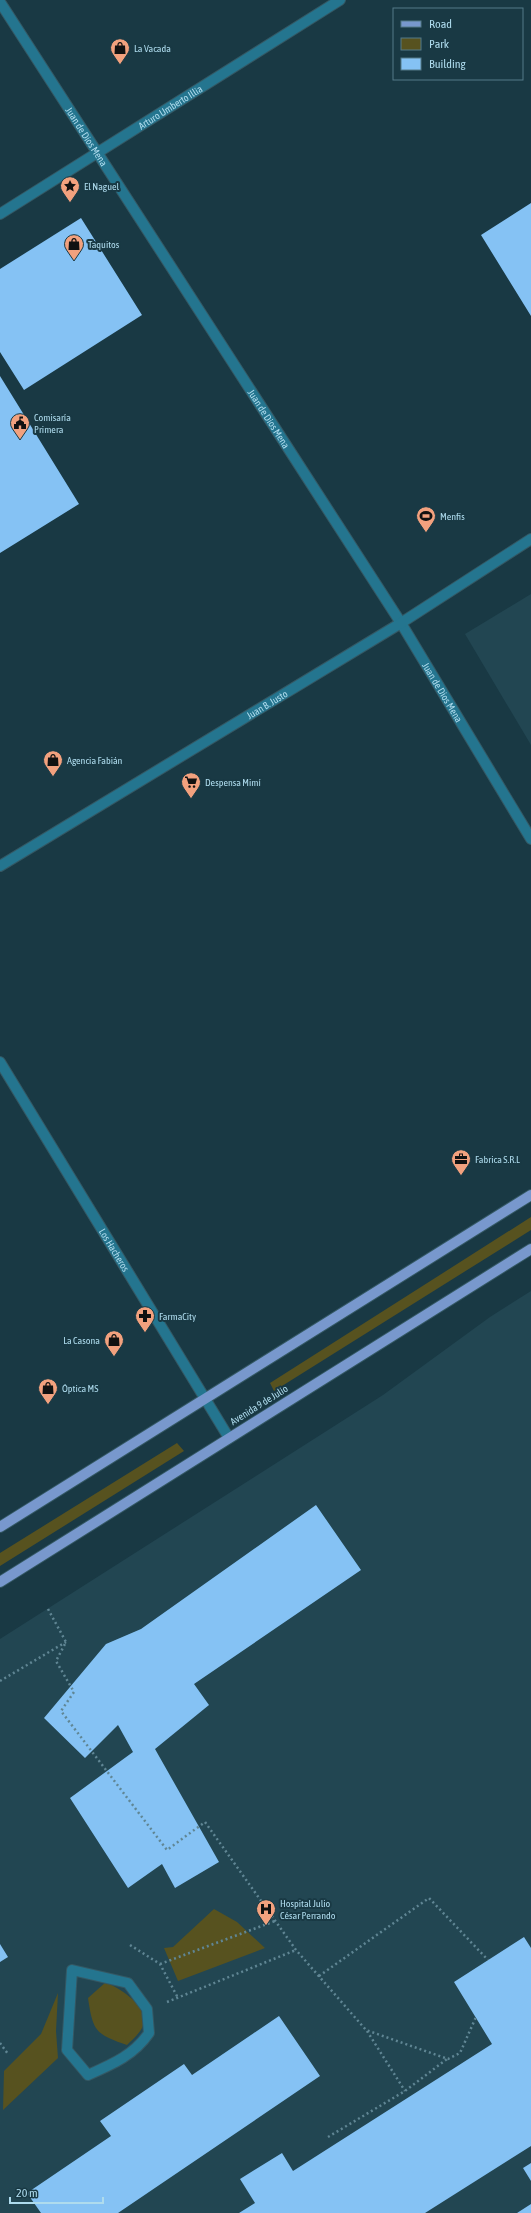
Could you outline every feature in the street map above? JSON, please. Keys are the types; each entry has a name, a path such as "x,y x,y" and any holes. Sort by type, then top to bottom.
{"main road":[{"path":"0,1527 531,1195"},
{"name":"Avenida 9 de Julio","path":"0,1582 531,1249"}],"street":[{"name":"Arturo Umberto Illia","path":"0,214 96,152 340,0"},
{"name":"Juan de Dios Mena","path":"0,2 401,623 531,839"},
{"name":"Juan B. Justo","path":"0,866 401,623 531,539"},
{"name":"Los Hacheros","path":"0,1062 229,1438"},
{"path":"72,1970 128,1983 147,2009 149,2033 140,2046 122,2060 88,2075 67,2050 68,2008 72,1970"}],"path":[{"path":"48,1609 66,1642"},
{"path":"0,1681 66,1642"},
{"path":"66,1642 56,1661 74,1692 62,1711 167,1850 205,1822 296,1950 366,2030 405,2091"},
{"path":"319,1976 429,1898 488,1960"},
{"path":"160,1964 275,1921"},
{"path":"130,1945 160,1964 178,1998"},
{"path":"147,2009 296,1950"},
{"path":"328,2137 405,2091 448,2059 460,2053 476,2017"},
{"path":"366,2030 448,2059"},
{"path":"0,2042 8,2054"}],"shaded area":[{"path":"531,594 531,745 465,634"},
{"name":"Hospital Julio César Perrando","path":"531,1291 531,2213 0,2213 0,1639 383,1395 490,1317"}],"green space":[{"path":"531,1217 531,1230 274,1391 270,1383"},
{"path":"177,1443 184,1451 0,1566 0,1553"},
{"path":"214,1909 237,1922 265,1948 178,1981 164,1948 173,1947"},
{"path":"106,1982 119,1989 133,2000 139,2006 142,2013 144,2020 142,2028 127,2045 108,2038 102,2034 97,2030 92,2018 88,1998"},
{"path":"58,1993 56,2031 58,2058 3,2110 4,2071 41,2034"}],"building":[{"path":"531,203 531,316 481,235"},
{"path":"81,218 142,315 24,390 0,352 0,269"},
{"name":"Comisaría Primera","path":"0,376 79,504 0,553"},
{"path":"316,1505 361,1570 194,1684 209,1705 155,1749 219,1862 175,1888 162,1864 128,1888 70,1798 133,1752 118,1725 85,1758 44,1718 106,1644 141,1629"},
{"path":"524,1937 531,1948 531,2146 425,2213 239,2213 255,2203 240,2179 282,2153 293,2171 492,2044 454,1982"},
{"path":"0,1944 8,1957 0,1962"},
{"path":"279,2016 320,2076 118,2213 41,2213 27,2193 111,2136 100,2121 184,2064 192,2075"},
{"path":"531,2163 531,2181 523,2168"},
{"path":"531,2204 531,2213 517,2213"}],"place":[{"name":"La Vacada","path":"120,65"},
{"name":"El Naguel","path":"70,203"},
{"name":"Taquitos","path":"74,261"},
{"name":"Comisaría Primera","path":"20,440"},
{"name":"Menfis","path":"426,533"},
{"name":"Agencia Fabián","path":"53,777"},
{"name":"Despensa Mimí","path":"191,799"},
{"name":"Fabrica S.R.L","path":"461,1176"},
{"name":"FarmaCity","path":"145,1333"},
{"name":"La Casona","path":"114,1357"},
{"name":"Óptica MS","path":"48,1405"},
{"name":"Hospital Julio César Perrando","path":"266,1926"}]}
